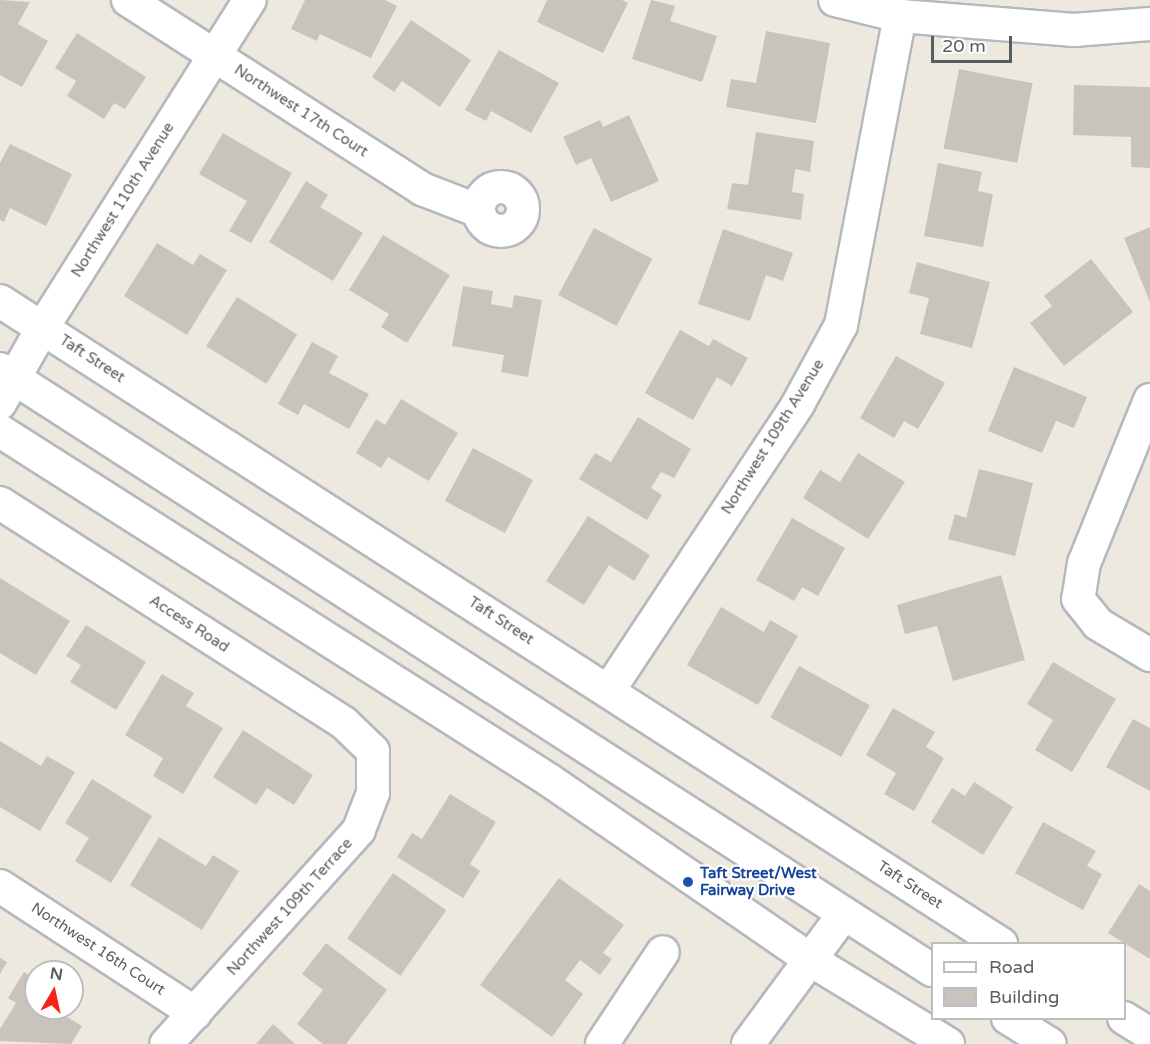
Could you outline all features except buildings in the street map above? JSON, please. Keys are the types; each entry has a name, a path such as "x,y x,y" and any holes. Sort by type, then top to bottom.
{"street":[{"name":"Northwest 17th Court","path":"128,0 422,189 479,211"},
{"name":"Northwest 110th Avenue","path":"5,383 43,327 250,0"},
{"path":"835,0 900,16 1074,30 1150,24"},
{"name":"Northwest 109th Avenue","path":"609,690 798,404 841,325 900,16"},
{"name":"Taft Street","path":"0,302 43,327 998,942"},
{"path":"5,383 931,969"},
{"path":"1150,400 1084,563 1078,598 1098,624 1150,655"},
{"path":"0,431 549,780 808,959 948,1044"},
{"name":"Access Road","path":"0,503 344,723 372,752"},
{"name":"Northwest 109th Terrace","path":"166,1044 359,830 373,793 372,752"},
{"name":"Northwest 16th Court","path":"0,886 195,1012"},
{"path":"748,1044 808,959 844,914"},
{"path":"602,1044 663,952"},
{"path":"1126,1019 1150,1034"},
{"path":"1011,1020 1050,1044"}],"place":[{"name":"Taft Street/West Fairway Drive","path":"688,882"}]}
